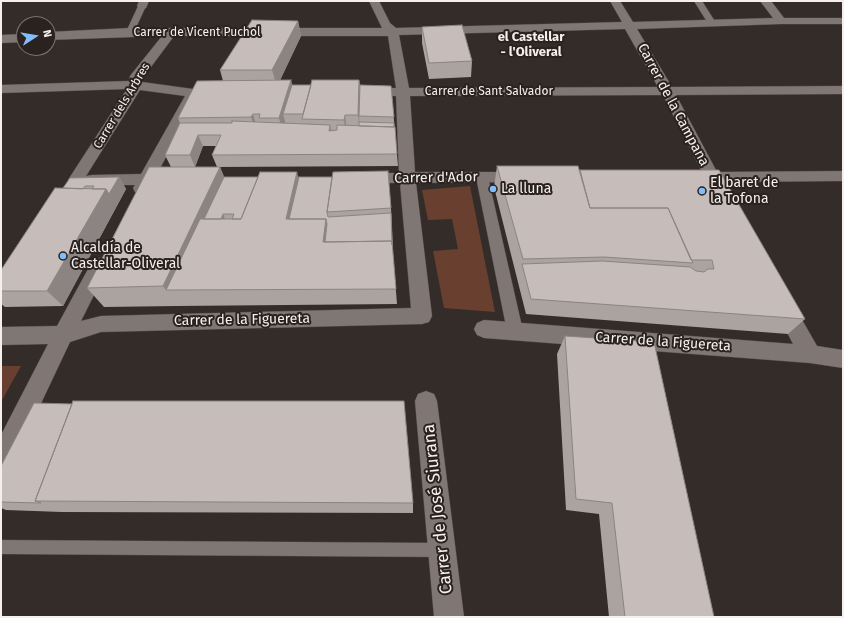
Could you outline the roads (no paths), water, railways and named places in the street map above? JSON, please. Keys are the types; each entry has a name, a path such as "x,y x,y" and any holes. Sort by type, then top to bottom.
{"street":[{"path":"374,1 385,25 393,32 402,92 408,178"},
{"name":"Carrer de la Campana","path":"615,1 668,92 727,204"},
{"path":"698,1 712,23"},
{"path":"765,1 781,21"},
{"path":"130,32 143,4"},
{"name":"Carrer de Vicent Puchol","path":"56,36 130,32 393,32 781,21 843,21"},
{"name":"Carrer dels Arbres","path":"146,179 76,180 136,85 135,79 170,33"},
{"path":"1,39 16,38"},
{"path":"1,89 136,85 193,93 232,92"},
{"name":"Carrer de Sant Salvador","path":"348,92 668,92 843,90"},
{"path":"135,199 193,93"},
{"path":"680,177 843,176"},
{"path":"482,177 515,331"},
{"name":"Carrer d'Ador","path":"344,178 538,177"},
{"name":"Carrer de la Figuereta","path":"1,336 63,334 101,324 422,316 408,178"},
{"path":"146,179 185,179"},
{"path":"1,460 34,410 63,334 106,253"},
{"path":"776,293 810,354"},
{"name":"Carrer de la Figuereta","path":"484,328 810,354 843,359"},
{"name":"Carrer de José Siurana","path":"426,401 449,617"}],"lane":[{"path":"1,547 442,550"}],"place":[{"name":"La lluna","path":"493,189"},
{"name":"El baret de la Tofona","path":"702,191"},
{"name":"Alcaldía de Castellar-Oliveral","path":"63,256"}],"district":[{"name":"el Castellar - l'Oliveral","path":"531,44"}]}
